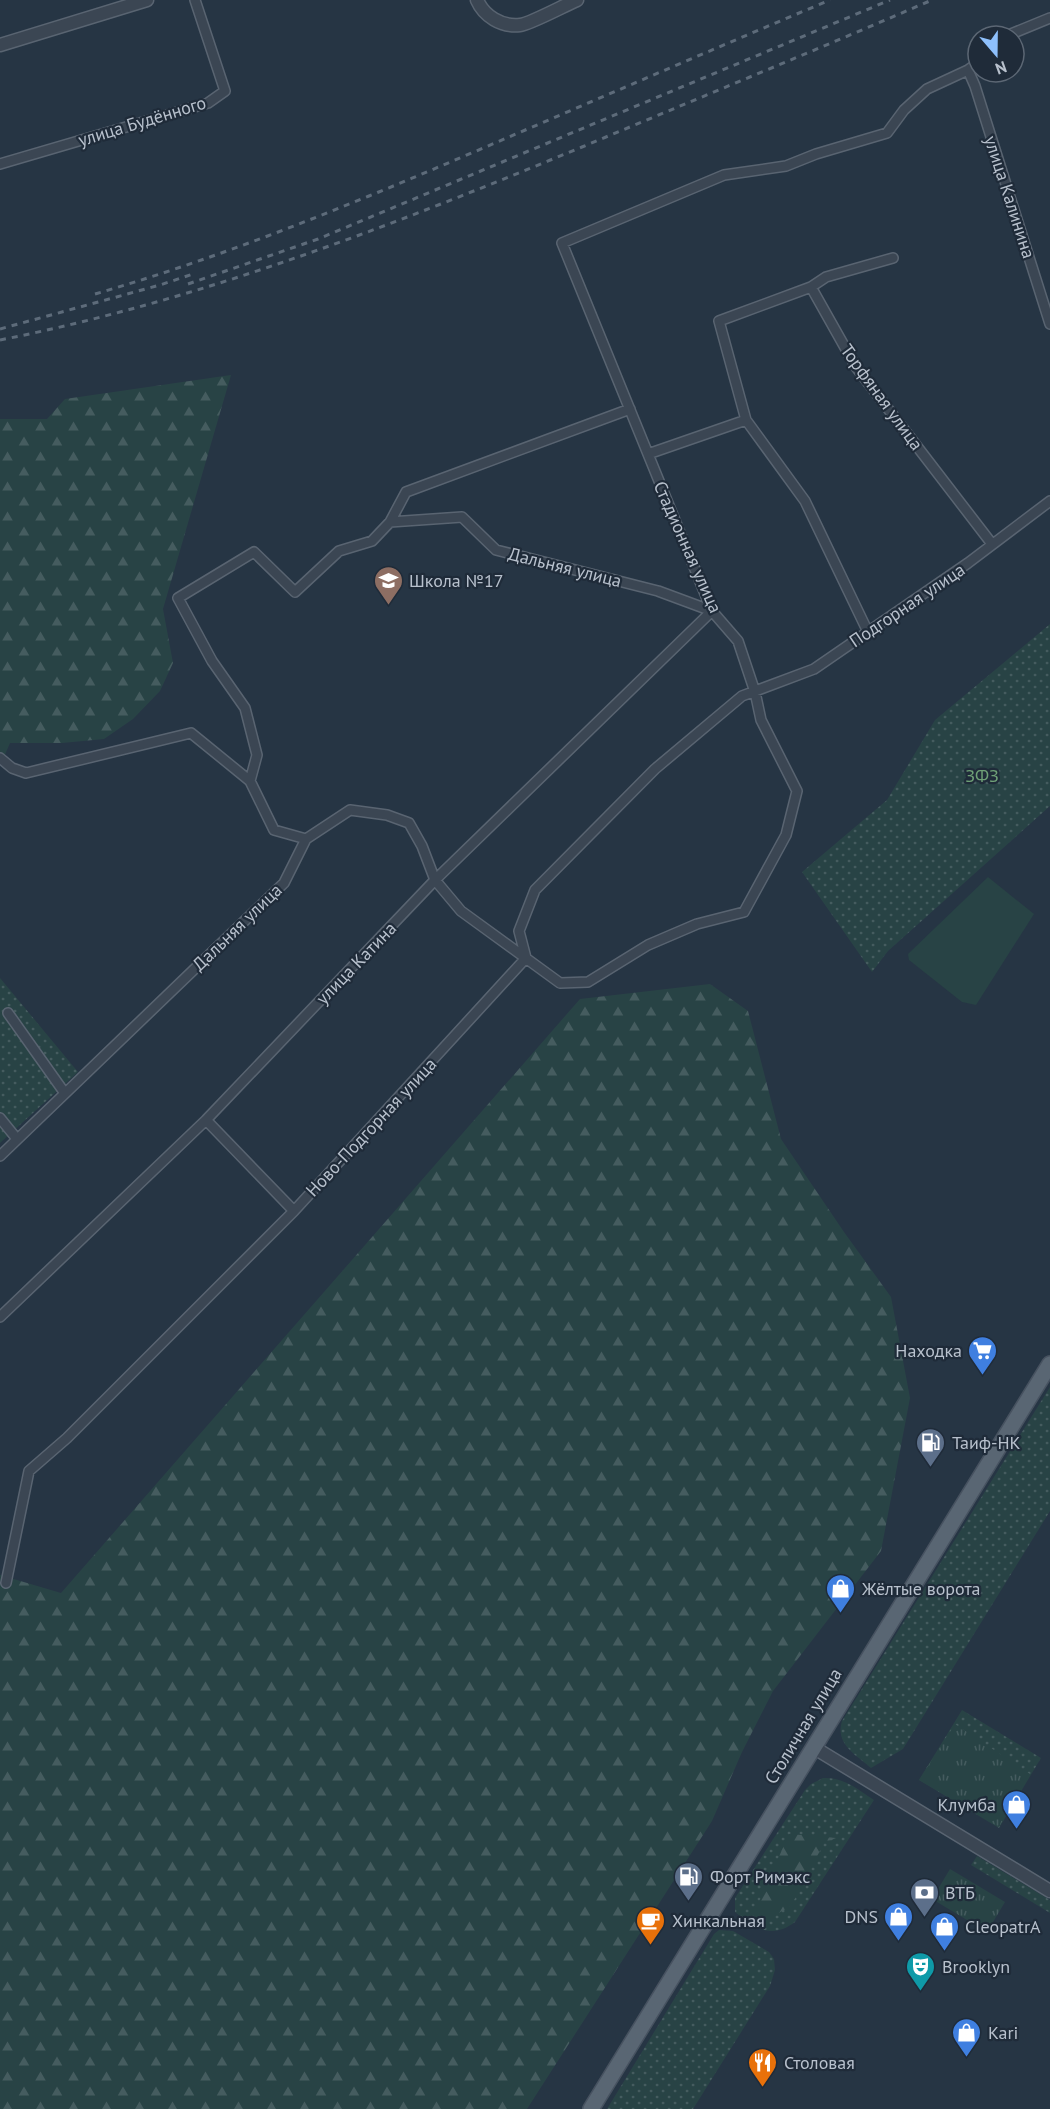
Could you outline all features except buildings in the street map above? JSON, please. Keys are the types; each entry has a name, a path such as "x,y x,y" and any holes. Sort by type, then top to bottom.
{"main road":[{"name":"Столичная улица","path":"591,2109 1050,1364"}],"street":[{"path":"0,45 147,0"},
{"name":"улица Будённого","path":"0,164 208,103 225,91 195,0"},
{"path":"477,0 481,9 497,22 520,25 577,0"},
{"path":"1026,28 1050,18"},
{"name":"Стадионная улица","path":"526,958 560,983 588,981 648,945 697,924 744,912 786,835 797,791 761,720 738,641 712,611 562,243 724,175 786,166 816,154 887,133 904,110 927,89 966,71"},
{"name":"улица Калинина","path":"974,84 1050,324"},
{"path":"868,632 805,501 746,420 719,321 811,287 826,277 893,258"},
{"name":"Торфяная улица","path":"811,287 856,367 992,544"},
{"path":"1040,293 1050,289"},
{"path":"250,781 257,756 245,708 212,661 178,598 254,552 295,592 339,551 372,540 390,522 406,492 630,409"},
{"path":"648,454 746,420"},
{"name":"Подгорная улица","path":"754,692 814,669 968,563 1050,501"},
{"name":"Дальняя улица","path":"390,522 462,517 496,550 658,591 712,611"},
{"name":"улица Катина","path":"0,1317 206,1120 435,880 712,611"},
{"path":"526,958 519,931 535,890 655,769 742,696 754,692"},
{"path":"0,758 12,768 26,773 190,733 250,781 274,830 306,838 350,810 387,815 409,823 422,846 435,880 461,911 526,958"},
{"name":"Дальняя улица","path":"0,1156 284,883 306,838"},
{"name":"Ново-Подгорная улица","path":"6,1582 29,1471 76,1429 294,1211 526,958"},
{"path":"8,1013 64,1092"},
{"path":"0,1118 17,1139"},
{"path":"206,1120 294,1211"},
{"path":"813,1747 1050,1891"}],"green space":[{"path":"231,375 163,609 173,663 160,691 133,719 104,739 62,743 10,743 0,766 0,419 47,419 65,399"},
{"name":"ЗФЗ","path":"1050,624 1050,806 888,951 872,972 802,872 887,800 935,720"},
{"path":"988,877 1034,914 976,1005 962,1002 909,960 908,954"},
{"path":"0,978 78,1072 0,1143"},
{"path":"710,984 748,1011 781,1139 891,1297 910,1398 881,1551 773,1691 742,1752 712,1821 527,2109 0,2109 0,1575 61,1593 580,999"},
{"path":"1050,1387 1050,1511 903,1749 871,1768 844,1742 841,1736 842,1721"},
{"path":"962,1710 1041,1758 999,1828 919,1780"},
{"path":"955,1724 1030,1774 999,1827 919,1780"},
{"path":"823,1778 844,1782 874,1800 795,1922 771,1931 756,1927 735,1912 735,1898 805,1790"},
{"path":"789,1834 836,1838 824,1843 791,1906 768,1919 760,1918 755,1911"},
{"path":"977,1856 1050,1900 1050,1913 971,1865"},
{"path":"950,1869 1005,1902 987,1932 932,1899"},
{"path":"719,1930 733,1931 769,1952 774,1959 775,1970 770,1986 693,2109 607,2109 714,1934"}],"railway":[{"path":"95,294 248,243 347,205 830,0"},
{"path":"188,284 318,239 890,0"},
{"path":"0,340 150,304 296,258 368,232 582,147 932,0"},
{"path":"0,329 196,273"}],"place":[{"name":"Школа №17","path":"388,606"},
{"name":"Находка","path":"983,1376"},
{"name":"Таиф-НК","path":"931,1468"},
{"name":"Жёлтые ворота","path":"841,1614"},
{"name":"Клумба","path":"1017,1830"},
{"name":"Форт Римэкс","path":"689,1902"},
{"name":"ВТБ","path":"924,1918"},
{"name":"DNS","path":"899,1942"},
{"name":"Хинкальная","path":"651,1946"},
{"name":"CleopatrA","path":"944,1952"},
{"name":"Brooklyn","path":"921,1992"},
{"name":"Kari","path":"967,2058"},
{"name":"Столовая","path":"763,2088"}]}
